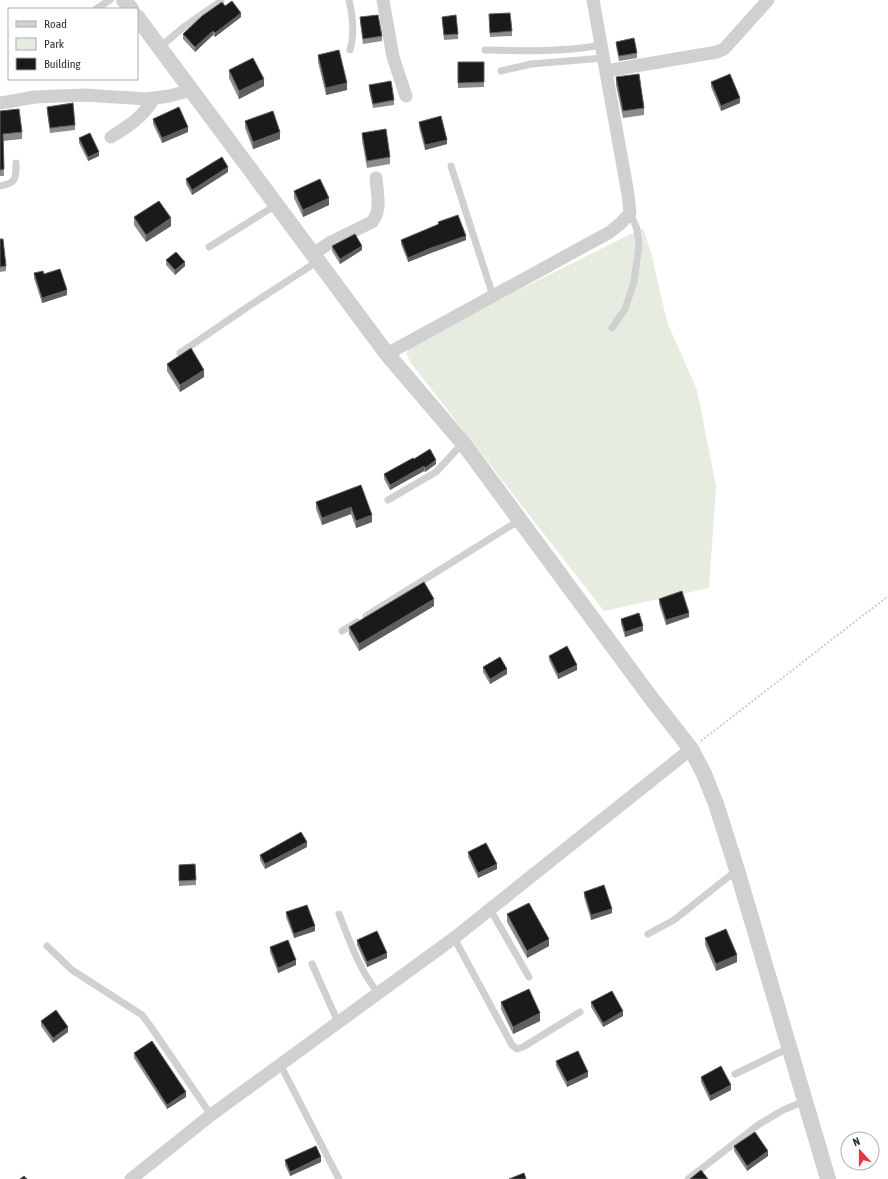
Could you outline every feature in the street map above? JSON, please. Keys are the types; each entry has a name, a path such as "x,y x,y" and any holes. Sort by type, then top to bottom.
{"street":[{"path":"383,0 393,57 406,96"},
{"path":"387,354 610,232 622,223 630,213 628,194 593,0"},
{"path":"606,71 717,52 724,49 768,0"},
{"path":"138,18 387,354 463,443 651,698 691,749 704,774 716,804 737,870 805,1101 825,1178"},
{"path":"0,103 35,97 84,95 147,99 169,96 192,90"},
{"path":"110,138 148,109 154,98"},
{"path":"316,258 336,239 372,222 376,217 378,207 376,178"},
{"path":"131,1179 211,1115 454,938 691,749"}],"lane":[{"path":"98,8 110,0"},
{"path":"349,0 353,21 353,39 350,50"},
{"path":"160,47 221,1"},
{"path":"485,50 545,51 583,48 603,51"},
{"path":"501,71 603,51"},
{"path":"0,186 12,183 16,178 16,163"},
{"path":"451,166 493,296"},
{"path":"209,247 276,204"},
{"path":"612,328 625,309 634,282 639,245 637,229 630,213"},
{"path":"180,353 316,258"},
{"path":"388,500 436,472 463,443"},
{"path":"342,631 521,520"},
{"path":"648,934 674,920 737,870"},
{"path":"490,909 530,977"},
{"path":"339,914 357,961 367,979 378,993"},
{"path":"454,938 512,1045 516,1049 523,1047 580,1012"},
{"path":"47,946 72,970 142,1015 156,1033 211,1115"},
{"path":"312,964 338,1022"},
{"path":"736,1074 789,1048"},
{"path":"280,1064 339,1179"},
{"path":"688,1179 758,1125 783,1110 805,1101"}],"path":[{"path":"691,749 888,596"}],"green space":[{"path":"643,228 652,256 667,322 697,390 716,486 709,588 604,611 411,363 406,353 414,342"}],"building":[{"path":"232,1 241,13 215,33 213,31 195,47 183,34 202,16 222,2 225,6"},
{"path":"510,13 512,31 490,33 489,14"},
{"path":"378,15 382,36 363,39 360,17"},
{"path":"456,15 458,34 444,35 442,17"},
{"path":"634,38 637,53 619,56 616,42"},
{"path":"339,50 347,83 326,88 318,55"},
{"path":"253,58 264,79 239,91 229,70"},
{"path":"458,62 484,62 484,82 458,83"},
{"path":"639,74 644,108 623,111 616,77"},
{"path":"730,74 740,98 721,106 711,82"},
{"path":"391,81 394,100 373,104 369,85"},
{"path":"73,103 75,125 50,128 47,107"},
{"path":"179,107 188,127 162,138 153,119"},
{"path":"19,109 22,132 3,134 4,169 0,170 0,111"},
{"path":"273,111 280,132 253,142 245,121"},
{"path":"441,116 447,140 425,145 419,122"},
{"path":"386,129 390,157 367,161 362,133"},
{"path":"90,133 99,152 88,157 79,138"},
{"path":"222,157 228,167 192,190 186,179"},
{"path":"320,179 329,198 303,210 294,191"},
{"path":"159,201 171,218 146,235 134,217"},
{"path":"458,215 466,236 408,258 401,240 439,224 438,222"},
{"path":"355,234 362,246 340,259 332,246"},
{"path":"0,239 3,239 6,266 0,267"},
{"path":"176,252 185,262 175,270 166,260"},
{"path":"60,269 67,290 42,298 34,273 43,271 44,274"},
{"path":"191,348 204,370 180,385 167,364"},
{"path":"430,449 436,460 425,468 424,466 390,485 384,474"},
{"path":"361,485 372,515 356,521 351,507 322,518 316,502"},
{"path":"424,582 434,599 359,644 349,627"},
{"path":"682,591 689,613 666,620 659,599"},
{"path":"639,613 643,626 625,632 621,619"},
{"path":"567,646 577,665 558,674 549,656"},
{"path":"500,657 507,669 490,679 483,667"},
{"path":"301,832 307,842 265,864 260,855"},
{"path":"486,843 497,864 478,873 468,852"},
{"path":"195,864 196,880 179,881 179,865"},
{"path":"604,885 612,909 591,915 584,892"},
{"path":"529,903 549,939 527,951 507,914"},
{"path":"307,905 315,926 294,934 286,912"},
{"path":"726,929 737,955 716,964 705,938"},
{"path":"377,931 387,953 367,962 357,940"},
{"path":"288,940 296,960 278,968 270,947"},
{"path":"529,989 540,1013 513,1027 501,1002"},
{"path":"612,991 623,1011 603,1023 591,1002"},
{"path":"56,1010 68,1027 53,1038 41,1021"},
{"path":"152,1041 186,1092 167,1105 134,1053"},
{"path":"578,1051 588,1072 567,1082 556,1061"},
{"path":"721,1066 731,1085 710,1096 701,1077"},
{"path":"755,1132 768,1151 747,1166 734,1146"},
{"path":"316,1146 321,1157 290,1172 285,1160"},
{"path":"701,1170 708,1179 690,1179"},
{"path":"524,1173 526,1179 509,1179"},
{"path":"24,1176 27,1179 20,1179"}]}
